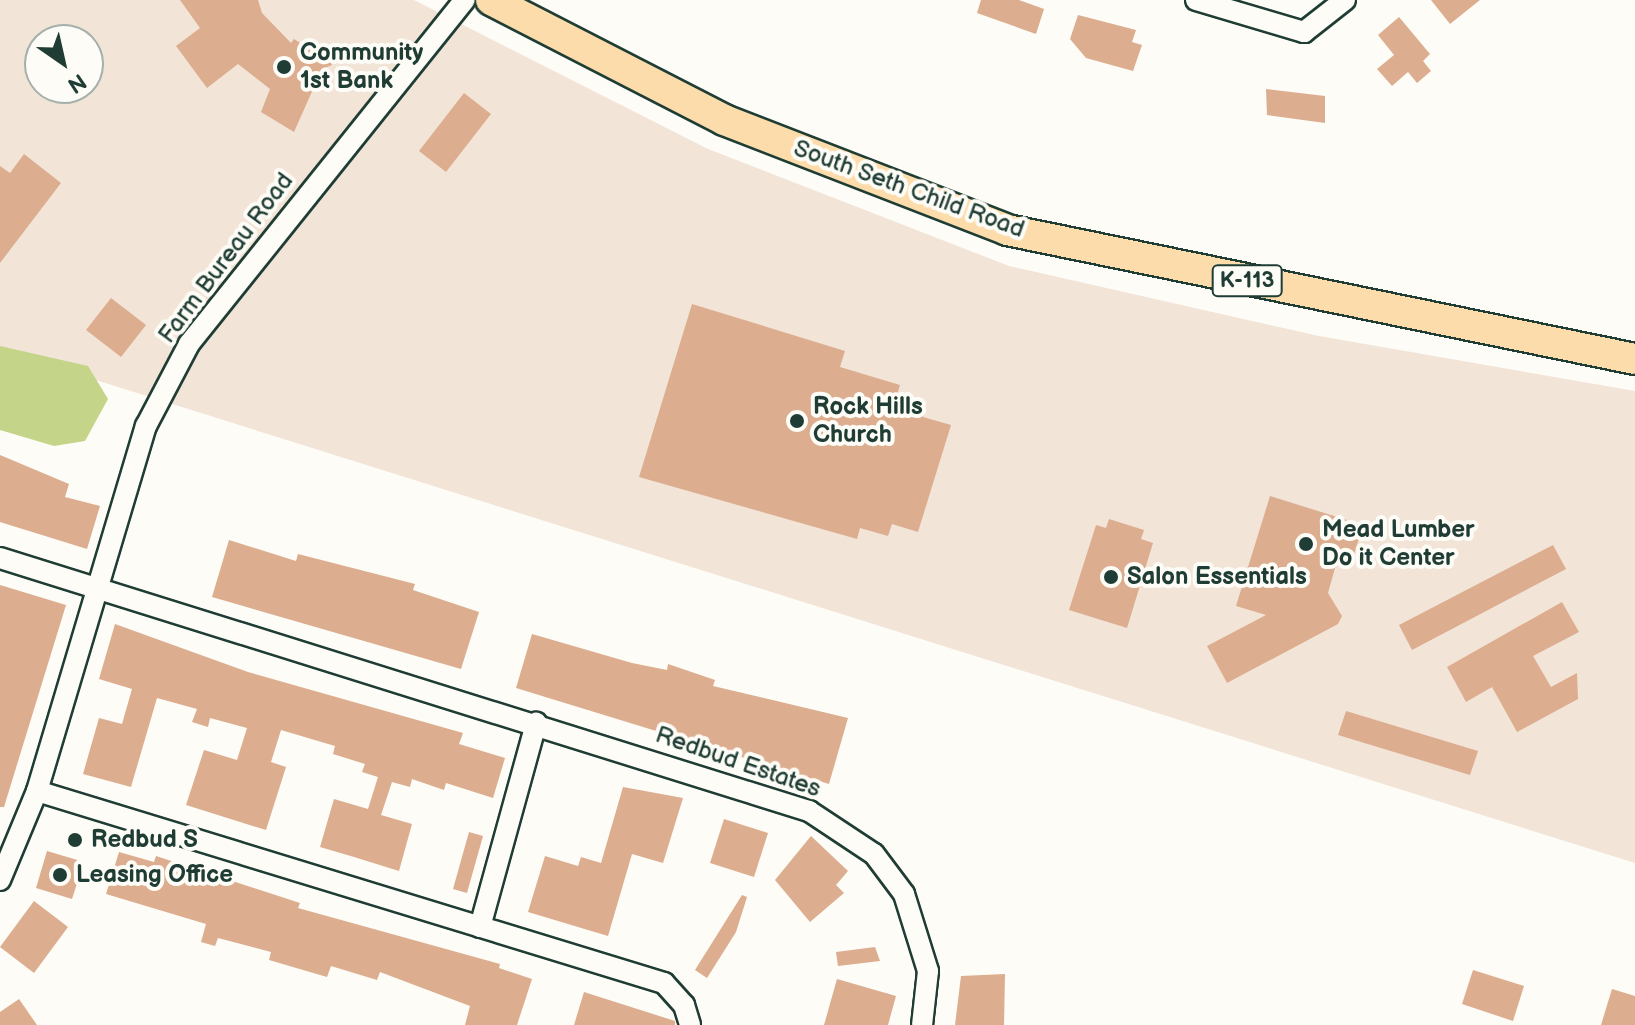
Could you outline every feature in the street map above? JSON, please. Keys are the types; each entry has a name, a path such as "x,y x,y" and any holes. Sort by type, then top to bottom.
{"main road":[{"name":"South Seth Child Road","path":"491,0 724,120 1007,230 1635,359"}],"street":[{"name":"Farm Bureau Road","path":"97,586 146,426 189,344 465,0"},
{"path":"1196,0 1304,32 1345,0"},
{"name":"Redbud Estates","path":"0,558 536,723 809,811 855,838 891,875 916,919 928,971 922,1025"},
{"path":"0,880 37,791 97,586"},
{"path":"480,927 536,723"},
{"path":"37,791 664,983 684,1005 690,1025"}],"shaded area":[{"path":"0,0 414,0 708,149 1009,266 1319,336 1635,391 1635,863 0,350"}],"green space":[{"path":"0,346 88,366 108,399 85,441 54,446 0,430"}],"building":[{"name":"Community 1st Bank","path":"180,0 258,0 262,13 291,43 294,39 318,54 327,51 332,65 322,69 294,132 261,112 270,89 238,64 207,88 176,46 200,28"},
{"path":"981,0 1019,0 1044,9 1036,34 977,13"},
{"path":"1431,0 1480,0 1450,24"},
{"path":"1078,15 1136,30 1132,42 1142,45 1133,71 1086,58 1070,39"},
{"path":"1399,17 1430,54 1423,61 1431,71 1417,83 1408,72 1392,86 1377,69 1394,55 1378,35"},
{"path":"1266,89 1325,96 1325,123 1267,115"},
{"path":"464,93 491,114 446,172 419,151"},
{"path":"24,154 61,183 0,263 0,166 10,173"},
{"path":"111,298 146,325 121,357 86,330"},
{"name":"Rock Hills Church","path":"692,304 845,351 840,367 900,385 896,398 926,408 923,417 951,425 918,532 892,524 888,536 860,528 857,539 639,477"},
{"path":"0,455 69,484 65,497 100,506 87,549 0,522"},
{"name":"Mead Lumber Do it Center","path":"1270,496 1363,525 1353,558 1335,568 1328,593 1342,616 1338,624 1227,683 1207,646 1266,615 1236,606"},
{"name":"Salon Essentials","path":"1109,519 1144,530 1141,539 1153,543 1127,628 1069,610 1096,525 1106,528"},
{"path":"229,540 296,561 298,554 415,584 413,590 479,612 461,669 212,597"},
{"path":"1553,545 1566,569 1412,650 1399,625"},
{"path":"0,585 66,605 4,807 0,807"},
{"path":"1562,602 1579,632 1533,656 1551,687 1577,673 1578,699 1517,732 1492,687 1466,702 1447,667"},
{"path":"115,624 248,672 463,733 459,744 505,758 493,798 446,783 444,790 412,779 410,787 392,782 381,815 412,824 399,871 320,847 334,799 368,809 378,777 362,772 365,764 333,754 335,746 281,730 271,762 286,767 266,830 186,805 204,750 237,760 247,728 210,718 208,727 192,722 197,709 157,698 131,787 83,774 99,718 122,724 132,689 99,679"},
{"path":"532,634 632,663 667,670 668,664 715,680 713,686 848,718 829,784 516,688"},
{"path":"1346,711 1478,751 1470,775 1338,735"},
{"path":"623,787 683,798 663,863 632,854 608,936 528,912 545,856 578,866 581,857 601,863"},
{"path":"724,819 768,833 754,877 710,863"},
{"path":"469,832 483,836 467,893 453,889"},
{"path":"811,836 848,871 836,885 844,893 810,922 775,880"},
{"name":"Leasing Office","path":"47,851 84,862 72,899 36,888"},
{"path":"119,852 154,862 156,856 300,903 298,908 500,964 499,968 532,979 517,1025 465,1025 470,1006 380,972 377,980 331,966 327,977 269,960 271,952 218,938 215,946 201,942 206,924 106,894"},
{"path":"742,895 747,897 736,932 707,978 695,970"},
{"path":"34,901 68,927 34,973 0,947"},
{"path":"875,947 880,961 838,966 836,952"},
{"path":"1473,970 1524,986 1513,1021 1462,1004"},
{"path":"1005,974 1004,1025 955,1025 961,976"},
{"path":"837,979 896,996 888,1025 824,1025"},
{"path":"1612,989 1635,996 1635,1025 1601,1025"},
{"path":"584,992 675,1021 675,1025 574,1025"},
{"path":"19,999 37,1025 0,1025 0,1012"}],"place":[{"name":"Community 1st Bank","path":"284,67"},
{"name":"Rock Hills Church","path":"797,421"},
{"name":"Mead Lumber Do it Center","path":"1306,544"},
{"name":"Salon Essentials","path":"1111,577"},
{"name":"Redbud S","path":"75,840"},
{"name":"Leasing Office","path":"60,875"}]}
